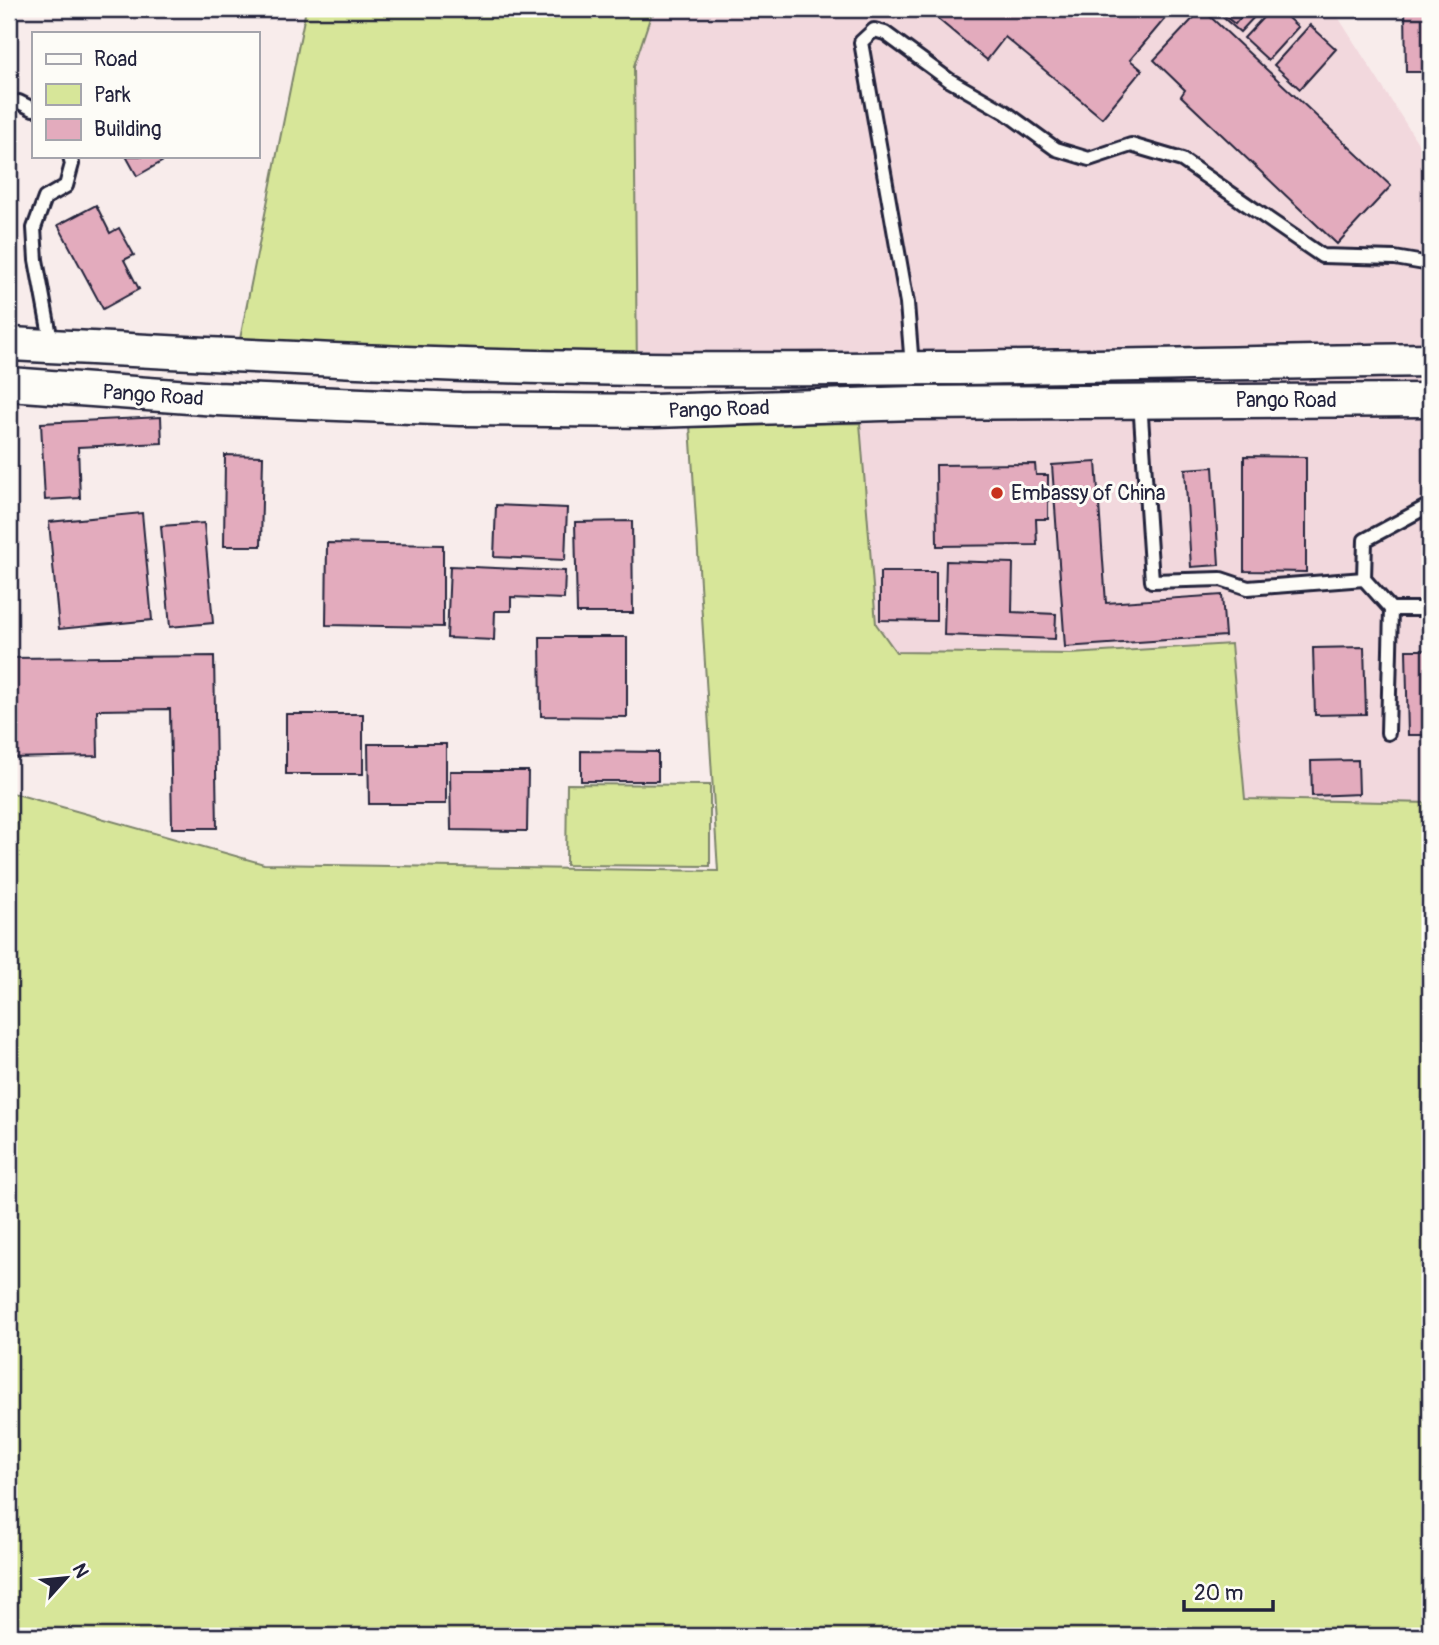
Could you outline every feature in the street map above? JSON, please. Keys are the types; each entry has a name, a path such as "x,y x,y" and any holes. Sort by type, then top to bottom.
{"street":[{"name":"Pango Road","path":"9,344 450,366 645,369 912,369 1430,360"},
{"name":"Pango Road","path":"9,384 217,400 460,409 653,411 915,403 1430,400"}],"lane":[{"path":"912,369 907,303 861,42 874,30 885,33 949,80 1005,112 1056,149 1089,159 1131,145 1182,160 1322,256 1395,258 1430,264"},
{"path":"19,102 32,108"},
{"path":"52,346 36,260 34,228 45,198 66,186 72,164 70,158"},
{"path":"1140,401 1152,581 1221,579 1248,588 1364,579"},
{"path":"1388,733 1391,609 1364,579 1365,540 1430,505"},
{"path":"1391,609 1430,609"}],"shaded area":[{"path":"653,9 1333,9 1430,162 1430,803 1245,799 1230,644 1071,654 896,652 876,624 860,423 859,369 637,374 634,66"}],"green space":[{"path":"306,9 653,9 634,66 637,374 234,369"},
{"path":"860,423 876,624 896,652 1071,654 1231,644 1245,799 1430,803 1430,1636 9,1636 9,792 264,864 718,871 690,425"},
{"path":"567,784 710,785 710,866 566,865"}],"building":[{"path":"883,9 902,9 894,18"},
{"path":"926,9 1173,9 1130,60 1142,70 1102,118 1005,37 987,60"},
{"path":"1202,9 1391,186 1337,244 1181,96 1185,90 1154,60"},
{"path":"1213,9 1249,9 1256,15 1240,32"},
{"path":"1216,9 1247,9 1235,24"},
{"path":"1271,9 1278,9 1298,27 1268,60 1244,38"},
{"path":"1405,9 1430,9 1430,72 1406,72"},
{"path":"1310,25 1336,49 1300,89 1274,65"},
{"path":"9,82 16,89 9,97"},
{"path":"127,158 168,158 137,176"},
{"path":"96,205 110,233 119,228 134,255 124,260 139,289 103,309 58,225"},
{"path":"161,417 162,443 78,447 80,498 45,500 41,423"},
{"path":"225,455 263,456 261,546 224,546"},
{"path":"1244,456 1306,457 1306,572 1244,571"},
{"path":"1096,462 1106,603 1222,595 1225,636 1065,647 1052,465"},
{"path":"1035,464 1036,475 1048,475 1048,519 1036,519 1037,545 937,546 936,465"},
{"path":"1213,467 1219,565 1191,567 1185,469"},
{"path":"496,505 567,508 565,560 494,557"},
{"path":"142,513 152,620 59,629 49,522"},
{"path":"632,521 633,613 577,613 575,522"},
{"path":"204,523 213,623 170,627 161,526"},
{"path":"327,543 443,545 443,627 326,625"},
{"path":"946,561 1013,563 1012,612 1056,614 1055,639 944,635"},
{"path":"450,566 565,571 564,599 511,597 511,611 495,611 494,640 447,638"},
{"path":"880,572 936,572 936,621 880,620"},
{"path":"540,637 627,637 627,717 541,716"},
{"path":"1364,647 1366,714 1315,715 1313,648"},
{"path":"1406,650 1430,650 1430,735 1408,735"},
{"path":"214,656 217,828 172,828 170,709 97,710 98,756 9,758 9,658"},
{"path":"286,714 363,714 363,774 286,774"},
{"path":"368,744 446,744 446,804 369,804"},
{"path":"581,751 658,752 658,781 581,781"},
{"path":"1358,760 1359,794 1312,796 1311,761"},
{"path":"450,771 528,771 527,831 451,830"}],"place":[{"name":"Embassy of China","path":"997,493"}]}
